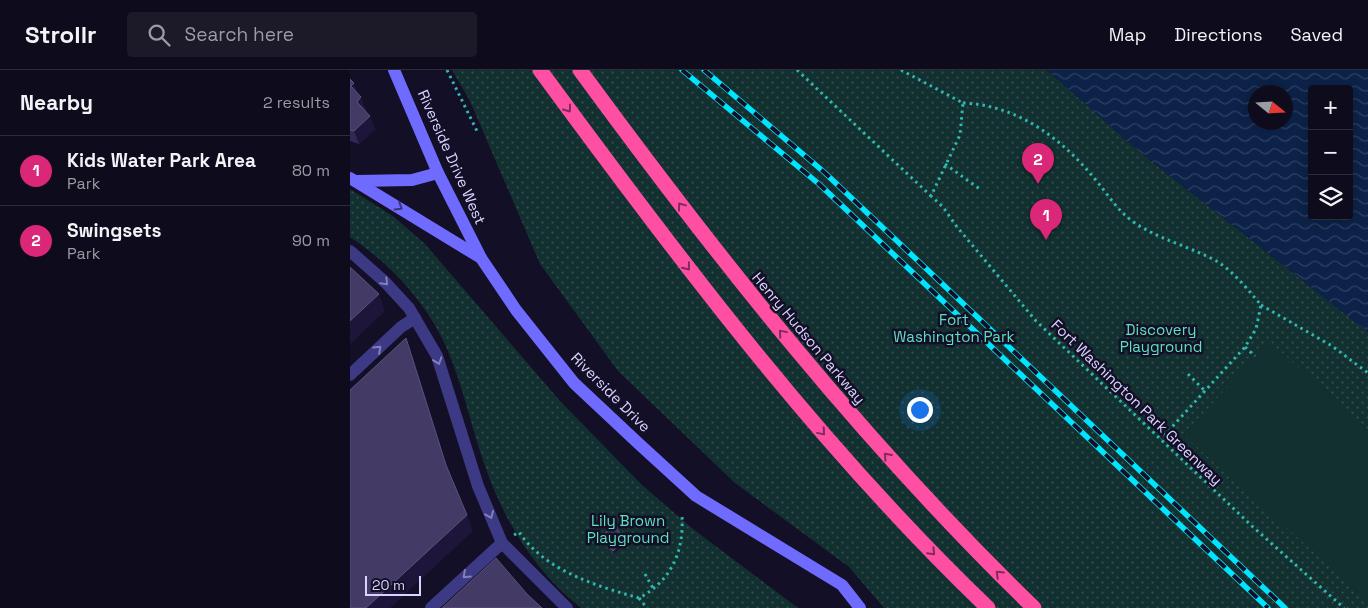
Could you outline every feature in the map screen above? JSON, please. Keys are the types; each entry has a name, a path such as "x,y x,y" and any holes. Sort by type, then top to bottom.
{"highway":[{"path":"540,70 663,236 791,395 884,501 988,608"},
{"name":"Henry Hudson Parkway","path":"580,70 687,215 815,373 945,519 1034,608"}],"main road":[{"name":"Riverside Drive West","path":"394,70 438,173 480,258"},
{"name":"Riverside Drive","path":"354,179 412,180 438,173"},
{"name":"Riverside Drive","path":"354,179 480,258 516,310 574,382 638,443 696,496 842,585 860,608"}],"street":[{"path":"350,251 385,282 416,318 437,356 478,486 502,543 567,608"},
{"path":"350,375 401,327 416,318"},
{"path":"431,608 502,543"}],"path":[{"path":"447,70 477,131"},
{"name":"Fort Washington Park Greenway","path":"797,70 943,207 957,227 1036,321 1253,527 1344,608"},
{"path":"901,70 963,103 998,107 1051,134 1074,154 1113,204 1128,217 1136,223 1219,263 1243,284 1261,305 1332,346 1368,373"},
{"path":"931,196 960,135 963,103"},
{"path":"945,164 981,190"},
{"path":"1161,439 1245,347 1256,329 1261,305"},
{"path":"1245,347 1256,356"},
{"path":"1188,374 1205,391"},
{"path":"639,598 654,590 671,572 680,549 682,516"},
{"path":"513,535 519,532 525,541 547,559 590,584 639,598 647,608"},
{"path":"645,574 654,590"}],"green space":[{"name":"Fort Washington Park","path":"452,70 1047,70 1141,153 1368,332 1368,608 884,608 849,567 735,483 618,371 540,264 470,101"},
{"name":"Lily Brown Playground","path":"350,189 393,216 425,244 560,401 642,485 693,529 798,608 581,608 562,592 531,556 506,515 487,471 453,363 433,321 402,281 377,257 350,237"},
{"path":"1269,341 1368,430 1368,601 1184,435"}],"water":[{"path":"1047,70 1368,70 1368,332 1141,153"}],"building":[{"path":"350,79 354,83 351,86 361,97 357,102 370,116 354,131 350,130"},
{"path":"350,267 379,294 350,321"},
{"path":"406,338 446,465 467,515 366,608 350,608 350,390"},
{"path":"613,525 625,538 613,551 600,538"},
{"path":"496,558 527,594 542,608 442,608"}],"railway":[{"path":"682,70 819,184 1268,608"},
{"path":"704,70 824,172 1285,608"}],"place":[{"name":"Swingsets","path":"1038,184"},
{"name":"Kids Water Park Area","path":"1046,240"}],"park label":[{"name":"Discovery Playground","path":"1161,338"}]}
